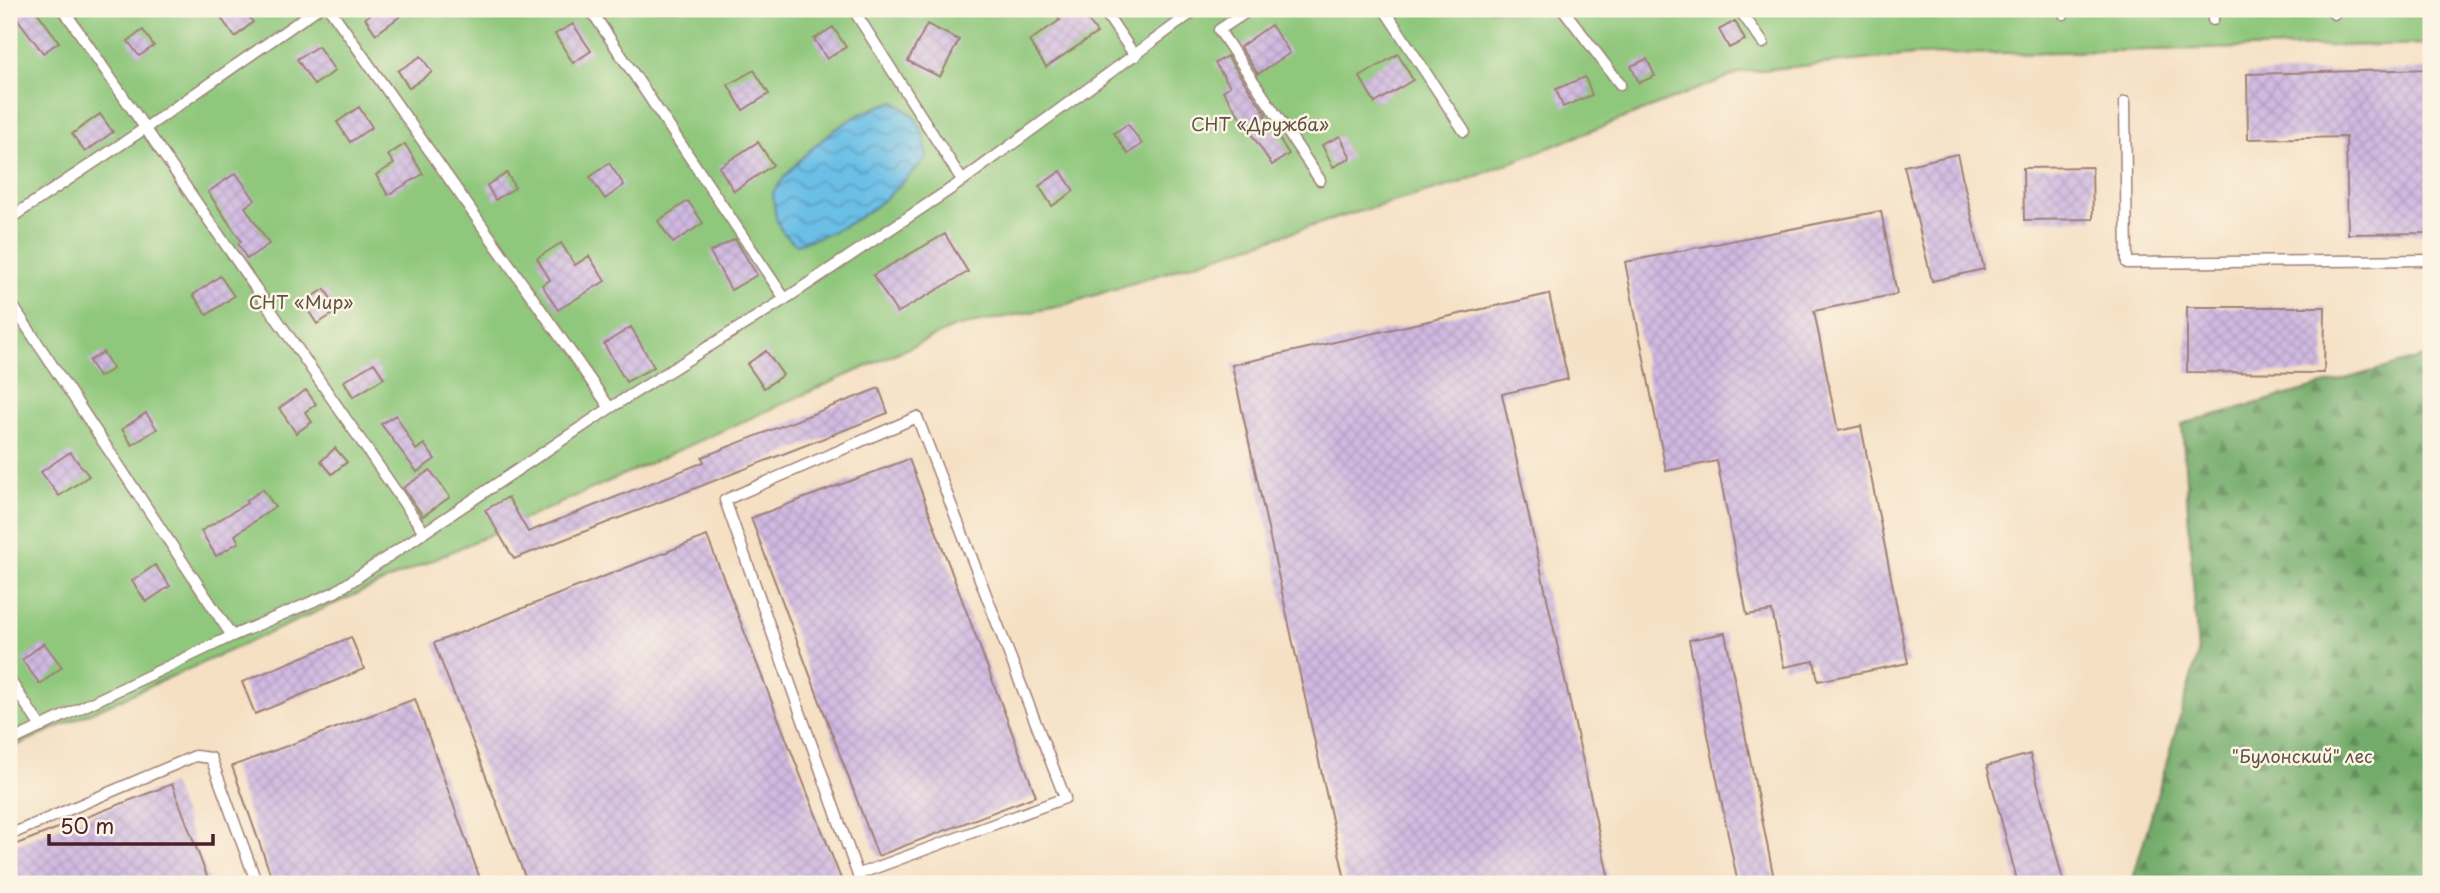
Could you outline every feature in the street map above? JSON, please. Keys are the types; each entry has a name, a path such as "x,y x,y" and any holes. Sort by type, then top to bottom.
{"lane":[{"path":"63,9 424,533"},
{"path":"330,9 610,408"},
{"path":"590,9 785,299"},
{"path":"853,9 962,180"},
{"path":"1103,9 1135,56"},
{"path":"9,741 232,636 335,592 610,408 785,299 962,180 1197,9"},
{"path":"1251,9 1219,30 1320,180"},
{"path":"1384,9 1464,131"},
{"path":"1563,9 1620,84"},
{"path":"1739,9 1763,43"},
{"path":"9,219 144,129 311,10"},
{"path":"2125,102 2127,263 2431,260"},
{"path":"9,300 232,636"},
{"path":"917,417 1065,798 860,879 725,500 917,417"},
{"path":"9,679 41,727"},
{"path":"9,835 195,757 211,758 257,884"}],"green space":[{"name":"СНТ «Мир»","path":"9,9 2431,9 2431,44 1914,55 1741,72 1459,183 1337,218 1061,306 955,327 9,749"},
{"name":"\"Булонский\" лес","path":"2431,355 2431,884 2135,884 2134,875 2198,654 2182,424"}],"water":[{"path":"894,102 910,112 919,124 927,157 898,187 868,211 835,230 796,244 780,227 775,215 773,192 797,163 826,136 859,115"}],"building":[{"path":"10,9 35,9 59,42 43,53"},
{"path":"233,9 243,9 253,22 235,37 221,18"},
{"path":"378,9 410,9 376,34 365,18"},
{"path":"1052,9 1080,9 1097,33 1046,67 1029,41 1060,20"},
{"path":"1735,21 1745,40 1729,48 1719,30"},
{"path":"573,24 591,51 573,63 555,34"},
{"path":"927,24 959,40 940,77 908,61"},
{"path":"1271,25 1290,53 1258,74 1240,47"},
{"path":"833,27 846,47 827,59 814,39"},
{"path":"143,30 154,46 139,56 128,41"},
{"path":"318,46 335,71 314,85 297,59"},
{"path":"1398,54 1413,80 1375,103 1360,77"},
{"path":"421,56 432,72 409,88 398,71"},
{"path":"1227,56 1289,154 1272,165 1223,91 1230,86 1215,63"},
{"path":"1647,59 1655,76 1639,83 1631,66"},
{"path":"2431,69 2431,233 2348,234 2346,137 2248,139 2247,74"},
{"path":"754,70 769,94 743,110 728,85"},
{"path":"1585,77 1592,95 1563,107 1556,89"},
{"path":"359,107 372,127 350,142 337,122"},
{"path":"100,114 113,132 85,152 72,134"},
{"path":"1128,124 1142,144 1128,154 1114,133"},
{"path":"1340,136 1351,158 1333,167 1322,145"},
{"path":"758,142 773,165 734,191 719,167"},
{"path":"405,144 423,174 388,195 376,175 394,164 388,155"},
{"path":"1957,154 1984,269 1932,281 1904,166"},
{"path":"609,163 624,185 605,199 590,177"},
{"path":"2092,167 2093,219 2024,220 2023,168"},
{"path":"1061,171 1074,191 1052,206 1039,186"},
{"path":"236,173 255,200 245,207 269,244 247,259 238,244 241,241 208,192"},
{"path":"507,173 515,188 495,200 487,185"},
{"path":"688,201 703,223 673,243 658,221"},
{"path":"1881,211 1897,294 1814,311 1838,431 1861,426 1908,663 1818,681 1814,661 1784,667 1772,611 1747,615 1717,461 1666,471 1625,262"},
{"path":"945,234 968,272 897,313 873,275"},
{"path":"735,239 757,275 731,290 710,252"},
{"path":"561,243 575,265 589,256 605,281 558,310 542,285 550,280 537,258"},
{"path":"220,276 234,296 207,315 193,295"},
{"path":"325,289 338,311 317,324 303,302"},
{"path":"1549,294 1568,379 1502,394 1610,884 1346,884 1232,365"},
{"path":"2187,307 2325,307 2324,373 2187,372"},
{"path":"631,327 654,367 626,382 604,344"},
{"path":"766,351 783,375 764,388 747,364"},
{"path":"103,352 113,369 99,377 89,361"},
{"path":"374,363 384,378 353,397 344,381"},
{"path":"879,388 888,413 514,559 485,510 508,497 528,532 704,462 702,457"},
{"path":"306,390 316,404 305,412 312,422 296,433 279,408"},
{"path":"146,413 157,429 132,445 122,429"},
{"path":"396,415 416,450 424,444 435,459 417,472 381,424"},
{"path":"335,448 347,462 332,474 321,461"},
{"path":"70,452 89,476 59,496 41,472"},
{"path":"909,459 1036,796 878,856 751,518"},
{"path":"430,470 450,497 423,516 403,488"},
{"path":"263,489 275,507 235,535 239,542 216,556 201,531 247,503 246,501"},
{"path":"707,536 843,884 528,884 434,643"},
{"path":"155,565 170,586 146,602 132,581"},
{"path":"1725,633 1774,879 1745,884 1738,884 1689,640"},
{"path":"351,637 364,669 255,714 242,682"},
{"path":"44,643 62,667 40,684 22,660"},
{"path":"415,699 482,884 274,884 232,766"},
{"path":"2030,754 2064,884 2018,884 1987,766"},
{"path":"172,784 210,884 18,884 9,859 9,847"}],"park label":[{"name":"СНТ «Дружба»","path":"1260,123"}]}
